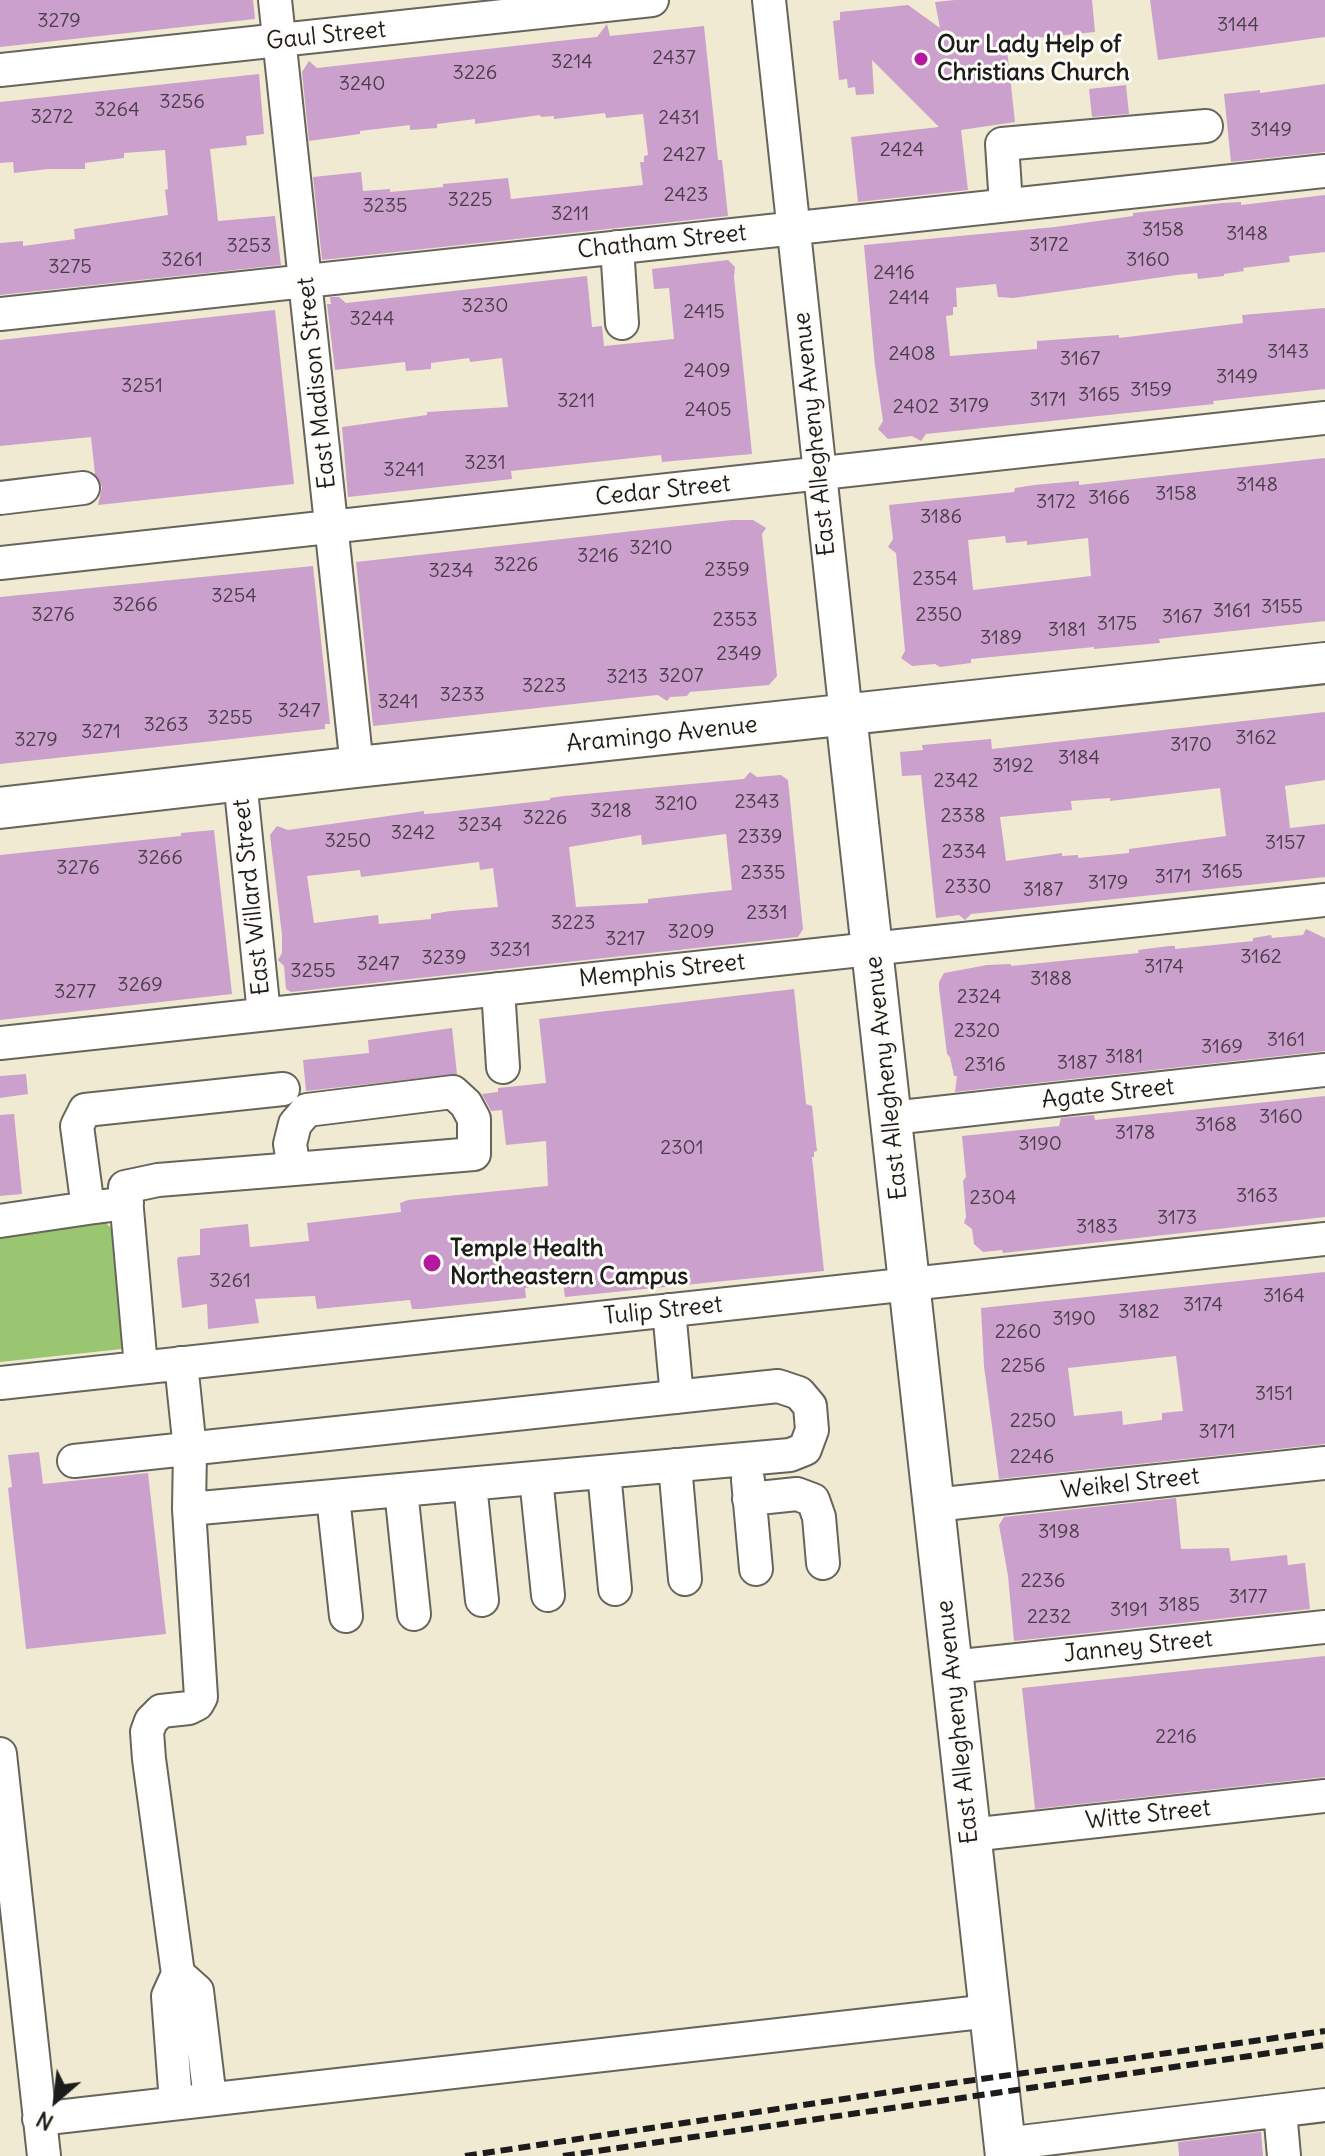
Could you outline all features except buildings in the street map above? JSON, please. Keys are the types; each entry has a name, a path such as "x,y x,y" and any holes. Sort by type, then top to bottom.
{"main road":[{"name":"Aramingo Avenue","path":"0,808 1325,663"},
{"name":"East Allegheny Avenue","path":"846,715 1005,2150"}],"street":[{"name":"East Madison Street","path":"275,0 357,767"},
{"name":"Gaul Street","path":"0,70 652,0"},
{"name":"East Allegheny Avenue","path":"769,0 846,715"},
{"path":"1006,205 1002,144 1206,126"},
{"name":"Chatham Street","path":"0,314 1325,171"},
{"path":"617,247 622,323"},
{"name":"Cedar Street","path":"0,563 1325,418"},
{"path":"0,498 83,488"},
{"name":"East Willard Street","path":"240,780 264,1014"},
{"name":"Memphis Street","path":"0,1043 1325,900"},
{"path":"498,989 503,1067"},
{"name":"Agate Street","path":"892,1118 1325,1070"},
{"path":"88,1208 77,1126 85,1110 283,1089"},
{"path":"141,1367 125,1187 158,1180 294,1169 474,1154 474,1119 466,1104 453,1092 307,1110 295,1124 290,1144 294,1169"},
{"path":"0,1221 127,1203"},
{"name":"Tulip Street","path":"0,1383 1325,1239"},
{"path":"669,1310 677,1397"},
{"path":"176,2103 168,1996 178,1974 147,1732 151,1721 161,1711 189,1708 197,1704 201,1697 189,1509 190,1450 181,1363"},
{"path":"74,1461 778,1386 799,1393 810,1406 812,1430 805,1449 790,1455 189,1509"},
{"path":"746,1459 756,1569"},
{"name":"Weikel Street","path":"934,1505 1325,1463"},
{"path":"675,1465 685,1579"},
{"path":"604,1472 615,1589"},
{"path":"536,1478 548,1595"},
{"path":"470,1484 482,1600"},
{"path":"401,1490 414,1614"},
{"path":"749,1499 797,1494 813,1500 819,1517 823,1563"},
{"path":"333,1497 346,1616"},
{"name":"Janney Street","path":"952,1667 1325,1627"},
{"path":"0,1754 8,1902 44,2156"},
{"name":"Witte Street","path":"970,1835 1325,1796"},
{"path":"178,1974 197,1991 210,2099"},
{"path":"39,2119 990,2011"},
{"path":"1005,2150 1325,2105"},
{"path":"1280,2111 1284,2156"}],"green space":[{"path":"103,1220 111,1228 122,1349 0,1362 0,1230"}],"railway":[{"path":"465,2156 1325,2031"},
{"path":"563,2156 1325,2045"}],"place":[{"name":"Our Lady Help of Christians Church","path":"921,59"},
{"name":"Temple Health Northeastern Campus","path":"432,1263"}]}
